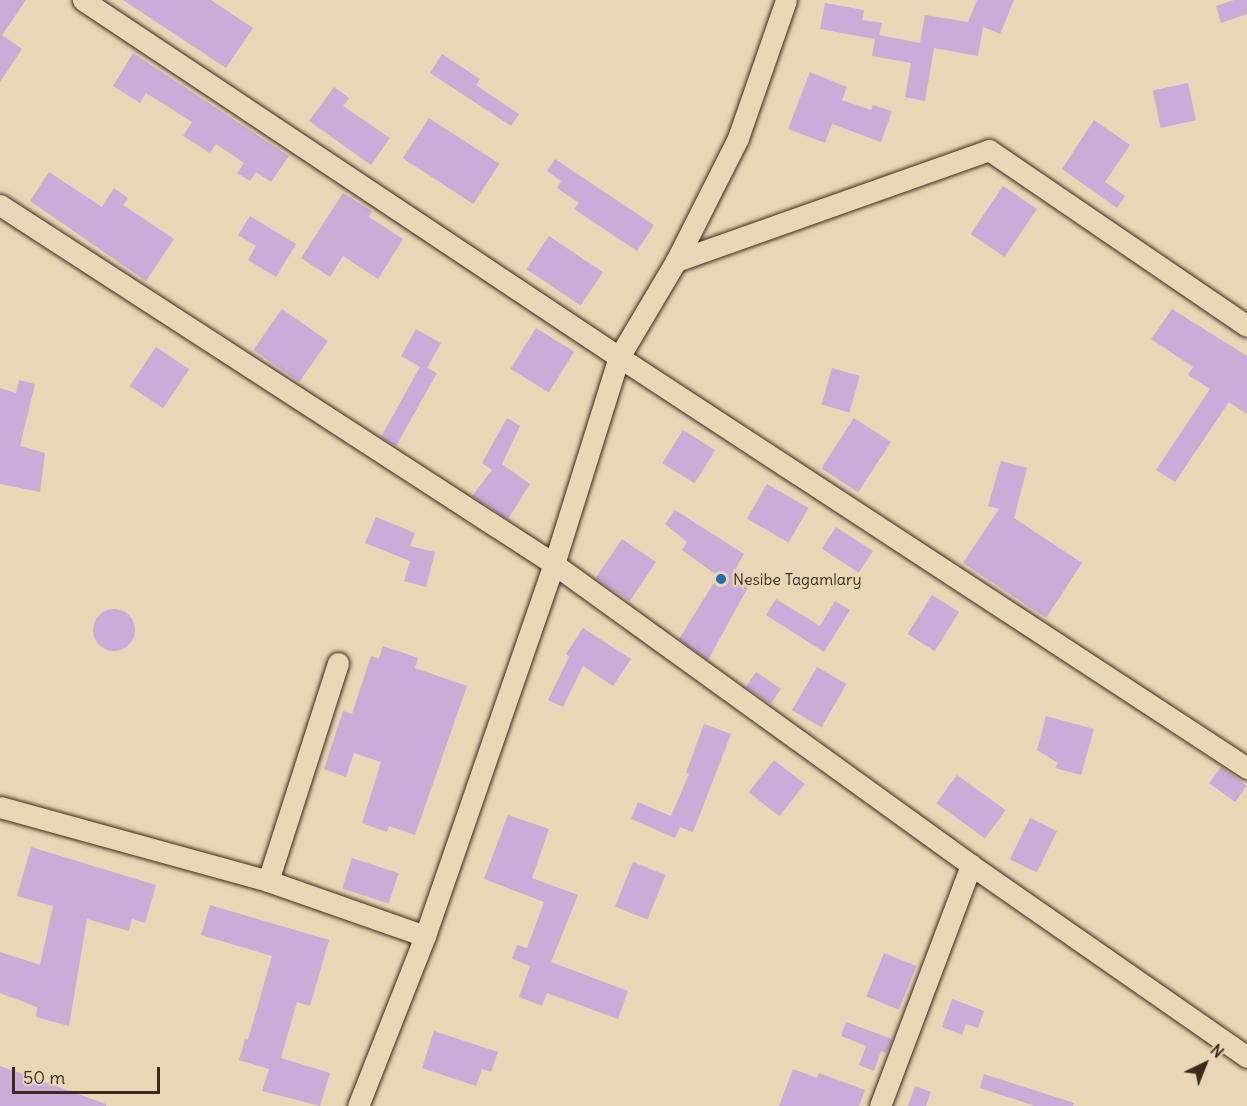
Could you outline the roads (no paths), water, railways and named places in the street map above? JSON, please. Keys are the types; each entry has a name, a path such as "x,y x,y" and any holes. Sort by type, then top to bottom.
{"street":[{"path":"83,0 619,357 1247,768"},
{"path":"358,1106 425,936 554,564 619,357 676,261 738,138 786,0"},
{"path":"676,261 989,150 1247,326"},
{"path":"0,205 554,564 971,865 1247,1057"},
{"path":"268,881 338,663"},
{"path":"0,807 268,881 425,936"},
{"path":"880,1106 971,865"}],"place":[{"name":"Nesibe Tagamlary","path":"721,579"}]}
